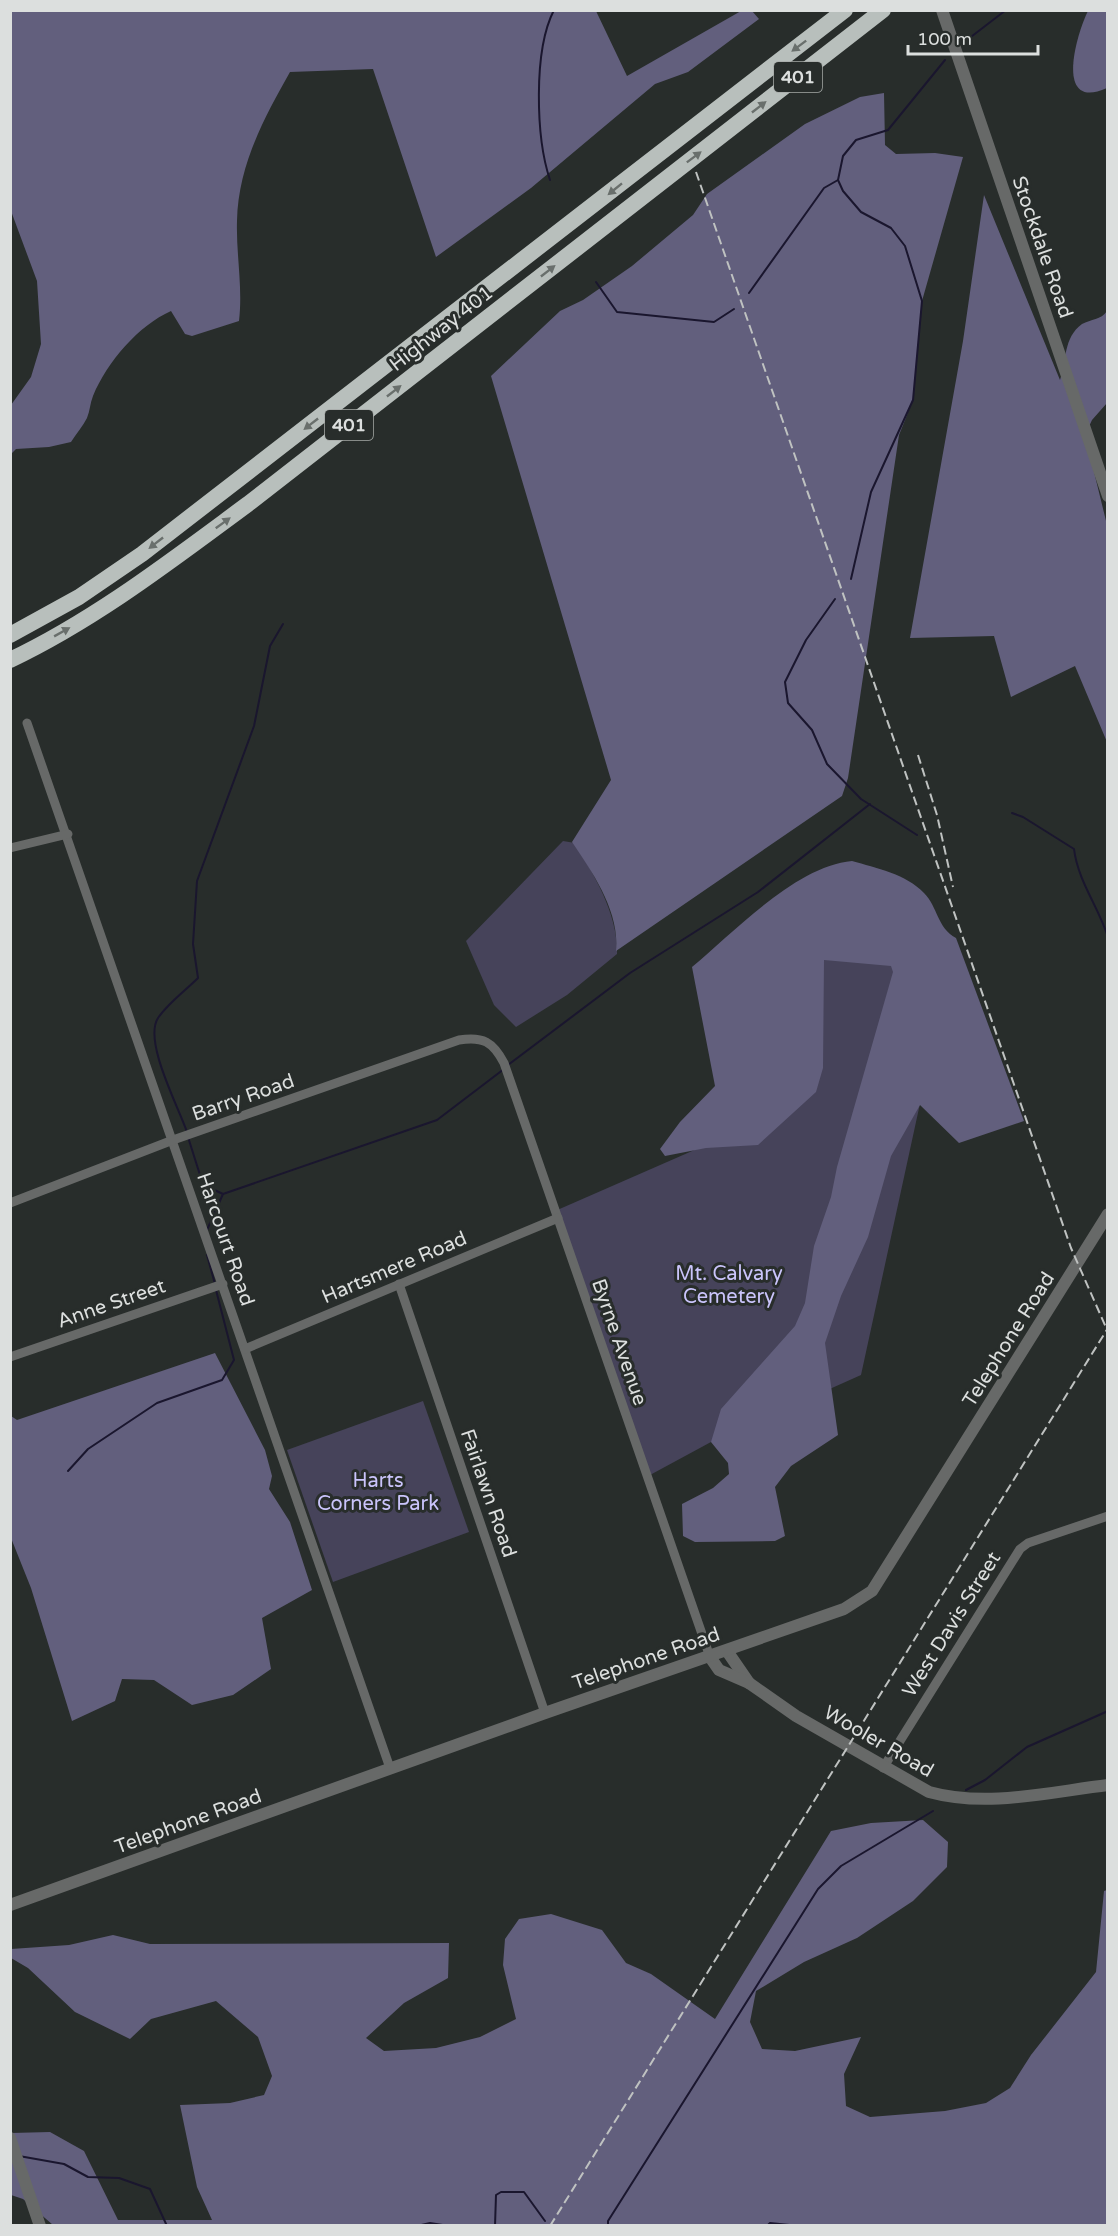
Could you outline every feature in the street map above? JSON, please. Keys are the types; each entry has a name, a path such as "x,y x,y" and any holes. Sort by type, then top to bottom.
{"highway":[{"name":"Highway 401","path":"10,636 80,597 142,554 845,10"},
{"name":"Highway 401","path":"10,660 82,621 172,560 248,504 883,10"}],"street":[{"name":"Stockdale Road","path":"942,10 1107,496"},
{"name":"Harcourt Road","path":"27,723 68,834 390,1768"},
{"path":"10,848 68,834"},
{"name":"Barry Road","path":"10,1203 173,1140 459,1040 477,1037 489,1042"},
{"name":"Byrne Avenue","path":"489,1042 504,1063 710,1657"},
{"name":"Telephone Road","path":"10,1905 390,1768 844,1609 872,1591 1107,1214"},
{"name":"Hartsmere Road","path":"245,1349 558,1218"},
{"name":"Anne Street","path":"10,1357 223,1284"},
{"name":"Fairlawn Road","path":"399,1284 545,1713"},
{"name":"West Davis Street","path":"883,1768 1020,1549 1028,1543 1107,1516"},
{"name":"Wooler Road","path":"728,1651 749,1683"},
{"name":"Wooler Road","path":"710,1657 719,1670 749,1683 796,1716 928,1792 961,1799 986,1800 1107,1785"},
{"path":"11,2140 40,2226"}],"green space":[{"path":"563,841 575,843 604,896 614,925 617,954 567,995 516,1027 494,1005 466,941"},
{"name":"Mt. Calvary Cemetery","path":"956,938 861,1375 711,1442 650,1475 555,1211 715,1141 775,951"},
{"name":"Harts Corners Park","path":"423,1401 469,1532 333,1582 287,1450"}],"shaded area":[{"path":"11,10 596,11 627,76 741,11 752,11 759,19 688,72 655,84 531,188 436,257 373,69 290,72 254,143 242,181 237,221 239,321 192,336 185,334 171,311 159,317 136,335 115,358 99,383 87,418 71,442 49,447 16,449 11,454 11,405 31,377 41,344 37,281 11,211"},
{"path":"1088,11 1107,11 1107,88 1090,93 1080,89 1075,81 1073,68 1078,37"},
{"path":"884,93 885,145 896,154 935,153 963,157 922,301 913,400 899,435 848,778 842,796 616,951 614,922 609,908 596,880 572,842 611,780 491,376 560,311 583,300 632,266 693,215 707,194 805,124 860,97"},
{"path":"984,195 1060,380 1066,350 1076,330 1082,324 1099,318 1107,311 1107,403 1092,420 1085,435 1107,525 1107,742 1075,666 1011,697 994,636 910,638 963,341"},
{"path":"852,861 890,872 917,886 929,899 945,929 956,938 1024,1121 959,1143 920,1105 891,1156 868,1237 841,1296 825,1343 838,1435 791,1466 775,1487 785,1536 775,1541 695,1542 683,1536 682,1504 713,1488 729,1474 728,1463 711,1442 721,1409 795,1326 805,1303 814,1246 831,1197 837,1167 893,972 891,966 824,960 823,1068 816,1092 758,1145 706,1148 665,1156 660,1149 680,1122 715,1086 692,967 746,919 788,888 809,875"},
{"path":"215,1353 265,1450 272,1476 269,1489 290,1522 312,1590 262,1618 271,1669 233,1695 192,1705 154,1680 122,1679 115,1701 72,1721 31,1588 11,1538 11,1416 17,1420"},
{"path":"923,1820 948,1842 947,1867 913,1901 857,1938 804,1962 756,1991 750,2022 762,2049 795,2051 861,2037 844,2074 846,2106 870,2117 945,2111 986,2103 1010,2088 1031,2055 1096,1972 1104,1891 1107,1890 1107,2225 53,2225 23,2199 11,2195 11,2133 50,2132 84,2151 118,2220 212,2220 197,2187 180,2105 230,2103 264,2095 272,2076 258,2037 216,2001 151,2019 130,2039 75,2012 28,1968 11,1958 11,1949 69,1945 113,1935 150,1944 449,1943 448,1978 404,2003 366,2038 384,2051 436,2048 480,2037 516,2019 503,1965 505,1939 519,1919 551,1914 602,1930 626,1963 651,1974 715,2019 831,1831 871,1823"}],"waterway":[{"path":"550,180 542,141 539,95 543,48 547,27 554,10"},
{"path":"963,43 1006,10"},
{"path":"851,579 871,492 913,400 922,301 905,246 891,228 861,212 843,191 838,180 843,156 856,140 888,130 945,60"},
{"path":"749,293 824,188 838,180"},
{"path":"596,282 617,312 714,322 734,309"},
{"path":"835,599 806,640 785,682 788,703 812,730 827,764 861,799 917,835"},
{"path":"187,1132 158,1058 155,1029 162,1013 198,978 193,944 197,881 254,726 270,646 283,624"},
{"path":"508,1065 630,973 758,892 870,804"},
{"path":"1012,813 1023,817 1074,849 1084,883 1108,937"},
{"path":"188,1137 200,1175 206,1186 223,1194 437,1120 504,1069"},
{"path":"207,1230 223,1194"},
{"path":"207,1255 215,1284"},
{"path":"68,1471 88,1449 157,1403 222,1380 234,1360 216,1290"},
{"path":"966,1790 985,1780 1027,1747 1108,1711"},
{"path":"608,2226 608,2221 818,1889 841,1866 933,1811"},
{"path":"19,2156 64,2164 88,2177 119,2178 150,2189 167,2226"},
{"path":"495,2226 496,2195 501,2192 524,2192 545,2221"},
{"path":"417,2226 430,2223 449,2226"},
{"path":"767,2226 770,2223 799,2226"}],"railway":[{"path":"696,172 1071,1248 1108,1332"},
{"path":"918,755 937,815 953,887"},
{"path":"550,2226 1108,1328"}]}
